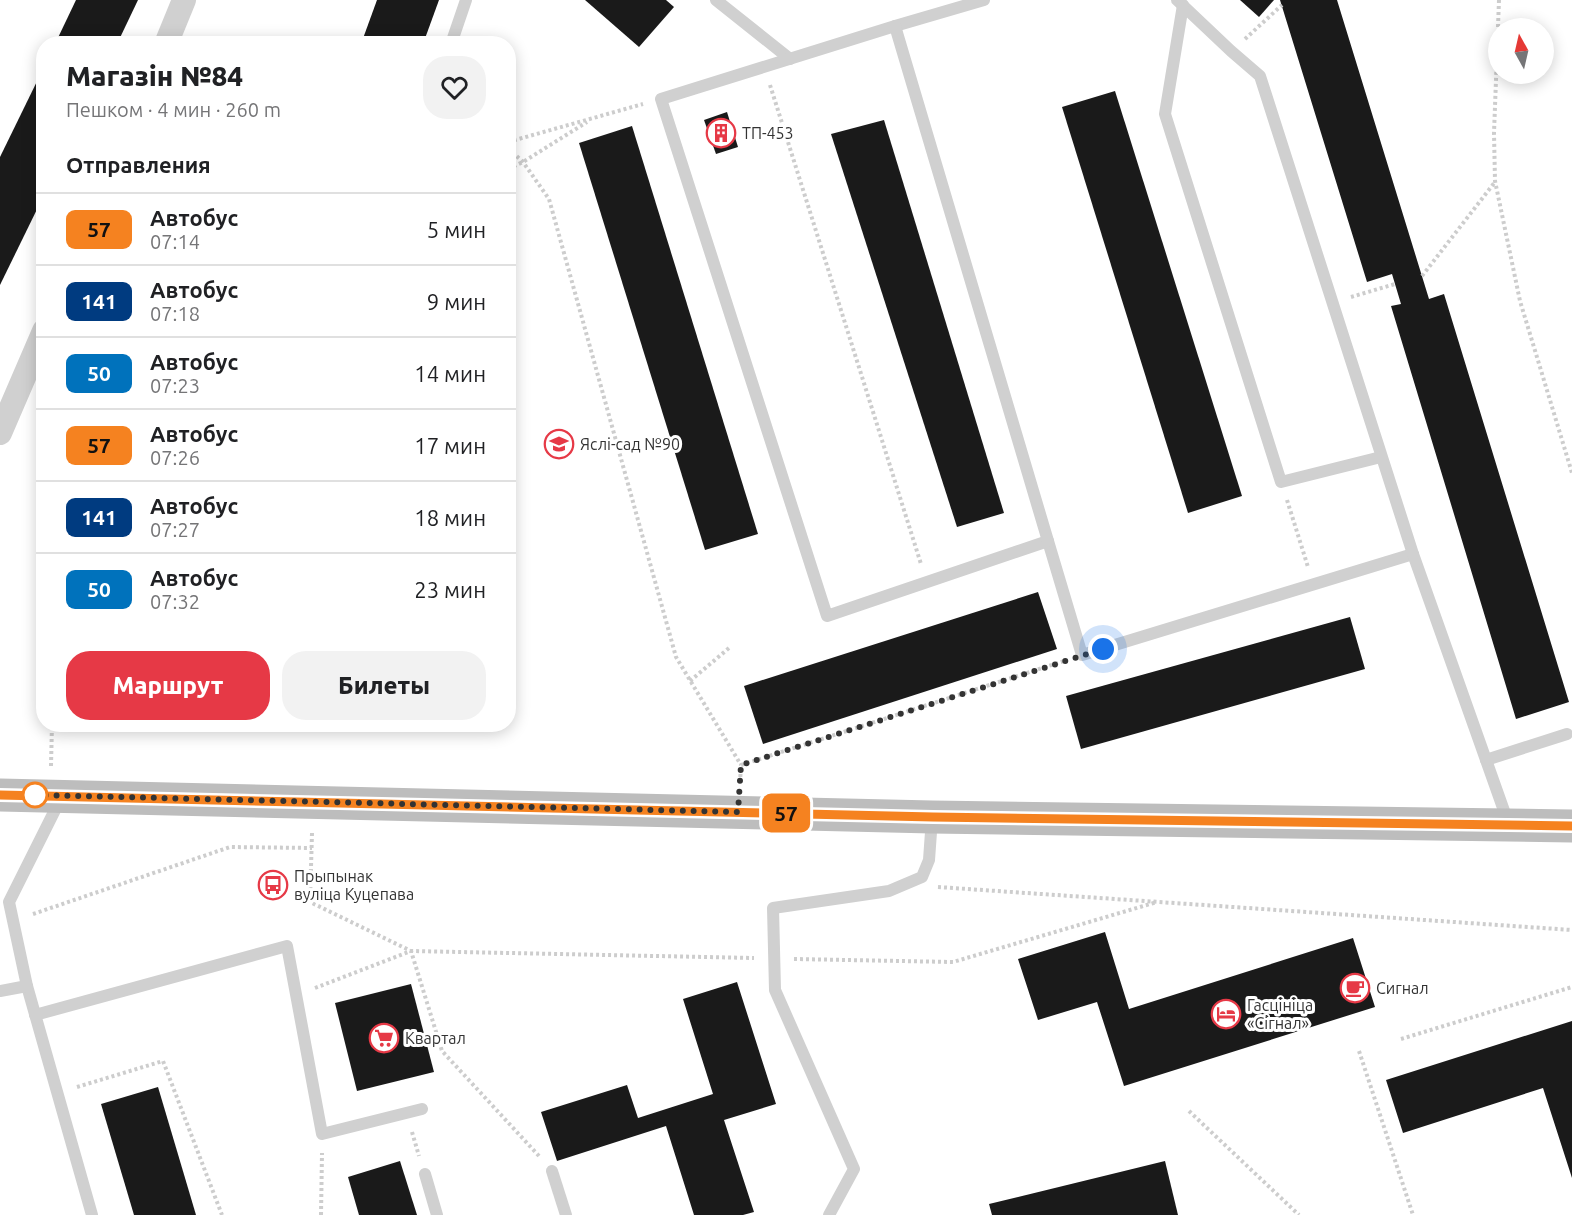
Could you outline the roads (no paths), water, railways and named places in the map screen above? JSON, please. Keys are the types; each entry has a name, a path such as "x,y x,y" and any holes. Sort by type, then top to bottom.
{"main road":[{"path":"0,795 933,817 1572,826"}],"street":[{"path":"169,36 184,0"},
{"path":"0,433 36,350"}],"lane":[{"path":"454,36 466,0"},
{"path":"716,0 790,59"},
{"path":"984,0 661,99 826,616 1048,541"},
{"path":"1180,2 1260,76 1413,554 1509,825"},
{"path":"1180,2 1165,114 1281,482 1381,457"},
{"path":"895,26 1082,655 1413,554"},
{"path":"1486,760 1567,734"},
{"path":"56,796 4,901 13,921 27,986 92,1215"},
{"path":"829,1215 854,1169 776,990 773,908 888,891 922,877 929,860 933,817"},
{"path":"35,1015 287,946 322,1134 422,1109"},
{"path":"0,991 27,986"},
{"path":"552,1171 566,1215"},
{"path":"425,1174 437,1215"}],"place":[{"name":"ТП-453","path":"721,133"},
{"name":"Яслі-сад №90","path":"559,444"},
{"name":"Прыпынак вуліца Куцепава","path":"273,885"},
{"name":"Сигнал","path":"1355,988"},
{"name":"Гасцініца «Сігнал»","path":"1226,1014"},
{"name":"Квартал","path":"384,1038"}]}
